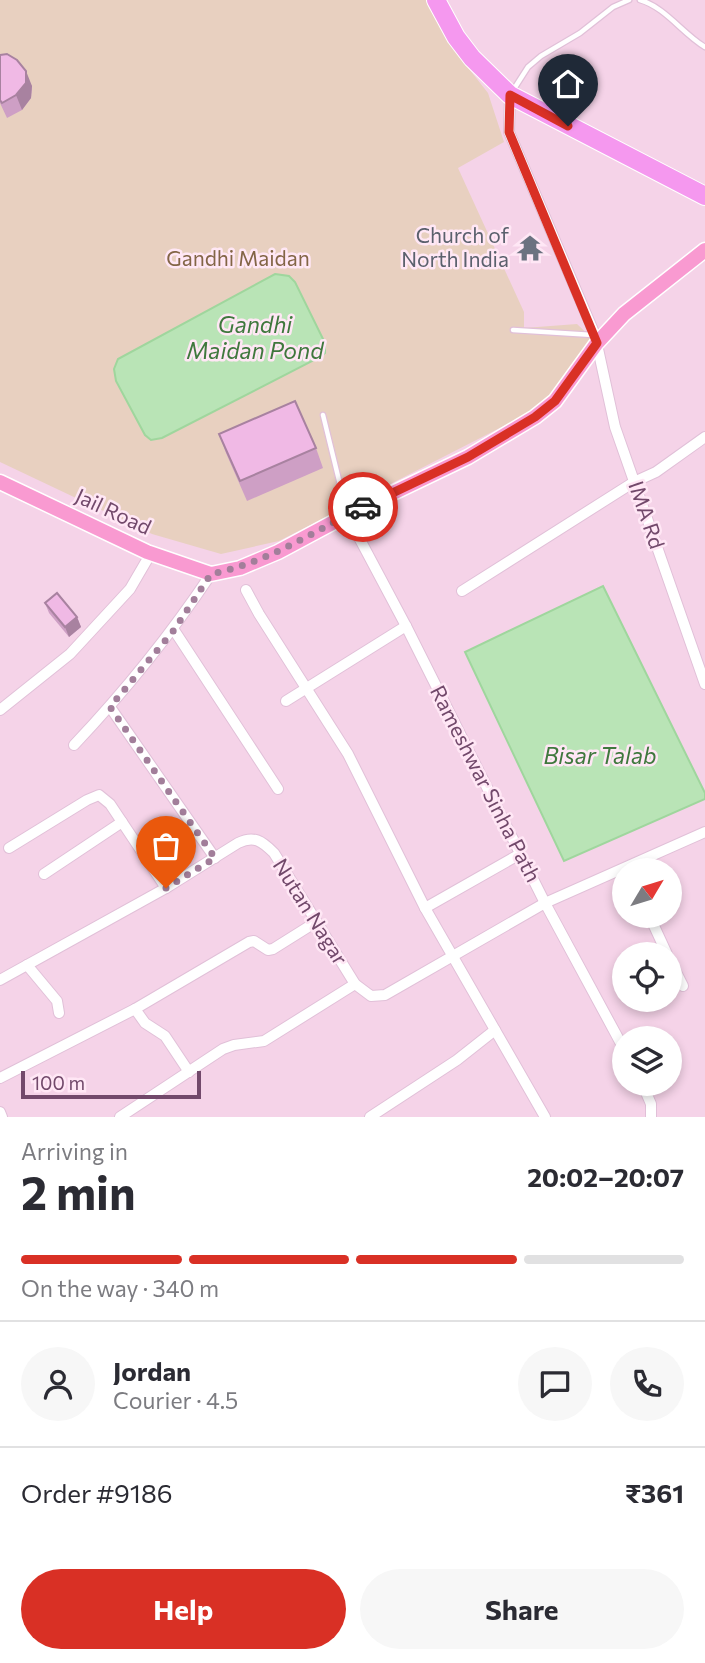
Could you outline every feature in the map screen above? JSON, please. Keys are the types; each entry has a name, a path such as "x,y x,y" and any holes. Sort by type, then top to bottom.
{"highway":[{"path":"436,0 456,37 472,58 510,95 705,196"}],"main road":[{"path":"211,574 240,568 278,552 468,457 535,417 555,401 596,339 705,250"},
{"name":"Jail Road","path":"0,482 151,553 211,574"}],"street":[{"name":"IMA Rd","path":"510,95 509,132 596,339 615,427 700,654 705,684"},
{"path":"462,591 634,482 656,472 705,437"},
{"name":"Rameshwar Sinha Path","path":"348,515 520,855 612,1027"},
{"path":"0,710 70,653 130,589 151,553"},
{"path":"74,745 110,707 174,630 211,574"},
{"path":"246,590 348,754 425,908 543,1113 531,1117"},
{"path":"286,701 406,626"},
{"path":"174,630 278,789"},
{"path":"110,707 215,858"},
{"path":"9,848 99,795 105,798 166,888"},
{"path":"44,874 122,822"},
{"name":"Nutan Nagar","path":"649,858 705,832"},
{"name":"Nutan Nagar","path":"0,980 166,888 247,838 256,838 274,853 355,984 372,996 385,995 545,903 612,875"},
{"path":"425,908 520,855"},
{"path":"0,1078 135,1009 250,942 254,941 268,950 273,949 316,922"},
{"path":"27,965 57,1001 59,1013"},
{"path":"120,1117 223,1049 264,1041 355,984"},
{"path":"135,1009 145,1023 165,1036 189,1072"},
{"path":"370,1117 446,1068 495,1030"},
{"path":"648,1096 651,1117"}],"lane":[{"path":"510,95 528,67 541,56 580,33 613,7 629,0"},
{"path":"640,0 654,6 705,47"},
{"path":"513,330 596,339"},
{"path":"323,415 348,515"}],"shaded area":[{"path":"0,0 705,0 705,1117 0,1117"}],"green space":[{"name":"Gandhi Maidan","path":"0,0 427,0 451,46 488,93 504,142 458,168 524,312 524,328 577,324 597,343 539,408 279,541 221,554 152,534 0,462"}],"water":[{"name":"Gandhi Maidan Pond","path":"275,274 289,276 295,282 325,343 325,353 162,438 151,440 145,435 116,381 114,369 118,359"},
{"name":"Bisar Talab","path":"603,586 705,793 705,799 564,861 465,652"}],"building":[{"path":"7,54 17,60 26,71 26,83 16,95 2,103 0,55"},
{"path":"295,401 316,448 240,481 219,434"},
{"path":"57,593 77,617 65,627 45,603"}],"way so far":[{"path":"166,888 215,858 110,707 174,630 211,574 240,568 278,552 363,507"}],"place":[{"name":"Church of North India","path":"530,248"}],"route":[{"path":"363,507 468,457 535,417 555,401 597,343 509,132 510,95 568,126"}]}
